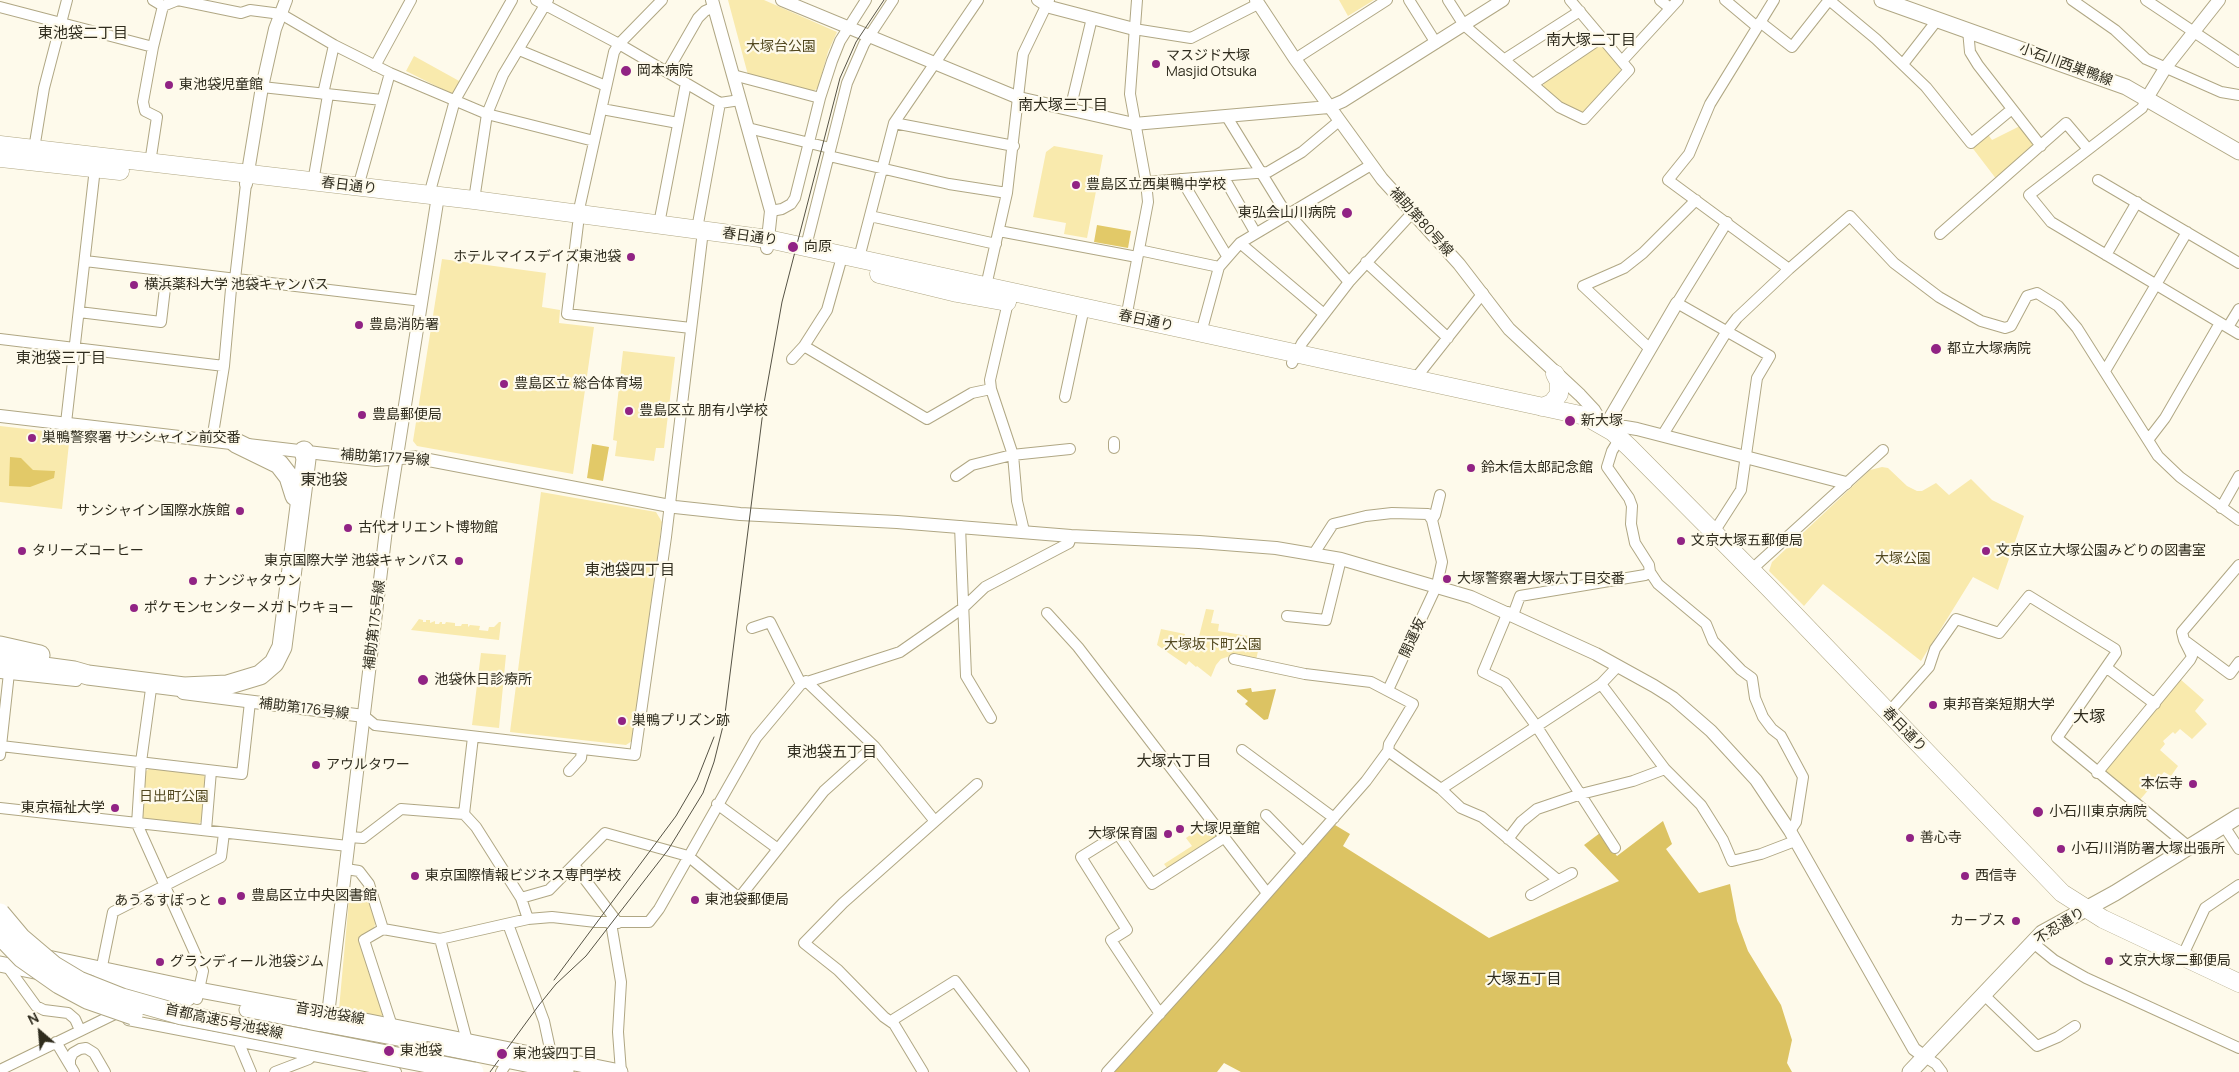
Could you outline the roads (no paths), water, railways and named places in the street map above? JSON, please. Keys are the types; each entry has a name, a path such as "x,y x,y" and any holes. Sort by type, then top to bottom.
{"highway":[{"name":"春日通り","path":"0,145 150,163 247,179 435,199 474,200 578,219 659,224 699,234"},
{"name":"春日通り","path":"0,158 95,168 312,182 358,187 578,219 806,246 986,286 1009,297 1082,317 1415,379 1585,416 1620,438 1751,570 2051,882 2085,909 2239,983"},
{"name":"春日通り","path":"768,243 840,264 957,293 1009,297 1202,332 1295,358 1569,424 1604,428"},
{"path":"1542,406 1552,403 1559,394 1559,382 1555,374"},
{"path":"236,443 278,464 289,477 295,496"},
{"path":"0,646 53,657 159,673 230,679 243,677 257,671 278,649 295,496 300,459 304,451"},
{"path":"2,668 74,671 88,676 184,687 227,685 260,675 274,664 278,649 306,459 304,451"},
{"path":"0,654 53,657"},
{"name":"首都高速5号池袋線","path":"0,912 21,938 54,966 79,981 122,998 182,1015 474,1072"},
{"name":"首都高速5号池袋線","path":"0,935 22,958 46,976 72,992 102,1005 179,1026 416,1072"}],"main road":[{"name":"小石川西巣鴨線","path":"1882,0 2105,79 2147,98 2239,152"},
{"name":"不忍通り","path":"1910,1072 2032,942 2052,927 2239,816"},
{"name":"音羽池袋線","path":"0,912 11,929 27,947 39,956"},
{"name":"音羽池袋線","path":"0,951 39,956 101,970 248,1010 323,1021 392,1026 470,1047 504,1066 566,1072"},
{"name":"音羽池袋線","path":"4,965 138,990 198,995 408,1040 552,1058 620,1072"}],"street":[{"path":"34,149 44,88 67,0"},
{"path":"153,0 163,6"},
{"path":"163,6 178,0 241,13 250,10 281,14 334,45 390,74 487,114 594,141"},
{"path":"212,440 224,366 233,279 247,179 262,87 275,29 286,0"},
{"path":"375,66 411,0"},
{"path":"435,199 455,100 512,0"},
{"path":"662,0 619,44 614,52 578,219 567,314 691,328"},
{"path":"782,0 1019,98 1134,124 1329,107 1343,101 1503,0"},
{"path":"771,212 791,204 795,198 820,98 840,41 866,0"},
{"path":"806,246 846,82 855,60 893,0"},
{"path":"859,258 894,123 978,0"},
{"path":"1126,318 1148,202 1130,94 1137,0"},
{"path":"1295,59 1387,0"},
{"path":"1409,0 1436,43"},
{"path":"1448,0 1464,25 1560,107 1584,119 1629,70 1570,0"},
{"path":"1660,0 1670,8"},
{"path":"1622,62 1678,0"},
{"path":"1725,0 1792,47 1829,0 1926,87 1971,143 2012,109"},
{"path":"1774,0 1710,104 1689,154 1668,180 1789,269"},
{"path":"2072,0 2114,30 2143,56 2158,66 2221,92 2239,95"},
{"path":"2146,0 2239,62"},
{"path":"2219,0 2166,68 2142,108 2028,195 2051,222 2239,334"},
{"path":"474,200 487,114 504,76 543,2 720,103 740,100"},
{"path":"986,286 1007,193 1014,146 1023,54 1044,2 1092,18 1134,29 1191,38 1257,2"},
{"name":"補助第80号線","path":"1257,2 1370,165 1483,294 1509,329 1594,410 1604,428"},
{"path":"667,72 698,18 713,4 771,212 768,243"},
{"path":"150,163 157,117 145,111 143,102 163,6"},
{"path":"0,7 153,47"},
{"path":"1505,59 1580,11"},
{"path":"1070,110 1092,18"},
{"path":"1902,64 1938,19"},
{"path":"1968,30 1970,52 1986,78 2041,146"},
{"path":"1533,84 1601,38"},
{"path":"312,182 334,45"},
{"path":"519,50 606,86"},
{"path":"358,187 390,74"},
{"path":"733,75 820,98"},
{"path":"659,224 686,83"},
{"path":"262,87 382,100"},
{"path":"670,506 691,328 699,234 720,103"},
{"path":"602,109 678,124"},
{"path":"1227,117 1288,213 1348,282"},
{"path":"1146,182 1268,172 1302,152 1339,121"},
{"path":"894,123 1014,146"},
{"path":"1940,234 2066,123 2088,149"},
{"path":"748,128 809,144 882,169 950,184 1007,193"},
{"path":"1202,332 1219,267 1240,243 1255,232 1370,165"},
{"path":"66,423 95,168"},
{"path":"1223,176 1255,232"},
{"path":"1181,179 1227,256"},
{"path":"2098,180 2239,263"},
{"name":"補助第175号線","path":"323,1021 346,869 396,458 422,301 435,199"},
{"path":"1649,348 1583,286 1624,268 1643,253 1696,200"},
{"path":"2106,255 2137,202"},
{"path":"1295,358 1348,282 1413,212"},
{"path":"870,216 996,244"},
{"path":"1662,436 1727,331 1789,269 1850,216 1894,263 1939,297 1981,321 2006,328 2011,326 2027,296 2038,293 2068,314 2163,462 2239,520"},
{"path":"1604,428 1649,348 1727,222"},
{"path":"999,230 1219,267"},
{"path":"2105,371 2186,232"},
{"path":"1240,243 1324,314"},
{"path":"85,260 422,301"},
{"path":"1366,262 1448,338"},
{"path":"792,359 804,346 827,310 840,264"},
{"path":"79,312 160,322 167,270"},
{"path":"1415,379 1483,294"},
{"path":"1009,297 990,380 991,389 1013,455 1017,501 1024,531"},
{"path":"1677,303 1770,356 1757,378 1741,490 1714,532"},
{"path":"2148,440 2165,418 2224,325 2239,309"},
{"path":"1065,397 1082,317"},
{"path":"0,340 224,366"},
{"path":"804,346 927,419 972,393 991,389"},
{"name":"補助第177号線","path":"0,416 376,460 413,456 670,506 737,513 960,526 1071,536 1246,545 1341,559 1437,585 1472,597 1511,614 1618,666 1673,698 1711,730 1756,780 1793,836 1914,1048 1925,1057"},
{"path":"1604,428 1625,427 1846,483"},
{"path":"1600,684 1665,769 1701,805 1723,840 1732,861 1761,854 1793,836 1803,777 1781,736 1772,729 1764,718 1755,698 1752,678 1741,670 1713,641 1706,624 1658,584 1650,572 1649,565 1635,543 1631,524 1632,506 1629,498 1607,467 1612,451 1620,438"},
{"path":"956,476 972,465 1013,455 1070,448"},
{"path":"1751,570 1883,450"},
{"path":"2221,508 2239,476"},
{"path":"1313,554 1333,524 1366,516 1392,513 1428,514 1432,520 1440,495"},
{"name":"補助第176号線","path":"2,668 364,716 375,725 582,750 635,754 670,506"},
{"name":"開運坂","path":"1388,690 1437,585 1442,562 1432,520"},
{"path":"960,526 966,676 991,718"},
{"path":"392,1026 364,940 383,929 440,939 528,919 552,917 614,923 648,922 659,909 756,738 804,682 900,652 963,608 985,587 1069,543 1071,536"},
{"path":"1287,616 1326,620 1341,559"},
{"path":"2097,773 2155,704 2192,656 2182,632 2239,565"},
{"path":"1615,848 1537,727 1505,682 1483,672 1520,596 1645,575 1650,572"},
{"path":"1888,713 1930,667 1935,649 1956,618 1999,633 2029,596 2115,649 2116,653 2108,668 2057,738 2097,773 2189,847"},
{"path":"1047,613 1078,647 1267,893"},
{"path":"752,628 770,622 804,682 874,746 934,820"},
{"path":"2184,640 2230,674 2239,662"},
{"path":"1107,1072 1366,781 1388,751 1388,744 1413,704 1371,682 1305,674 1234,658"},
{"path":"1441,789 1600,684 1618,666"},
{"path":"2,668 0,752 141,762 242,774 250,702"},
{"path":"2108,668 2155,704"},
{"path":"151,689 141,762 137,824 203,971 198,995"},
{"path":"464,814 473,737"},
{"path":"521,898 550,890 605,833 688,856 739,898 824,791 874,746"},
{"path":"570,771 581,758 582,750"},
{"path":"1242,750 1334,818"},
{"path":"1388,751 1441,789 1462,808 1482,817 1558,880"},
{"path":"1508,839 1520,822 1537,809 1581,794 1633,781 1665,769"},
{"path":"206,830 211,771"},
{"path":"923,1072 891,1021 884,1017 838,970 804,943 843,903 934,820 977,784"},
{"path":"717,804 778,849"},
{"path":"0,808 224,833 349,842 363,838 401,809 464,814 476,827 521,898 528,919"},
{"path":"1266,815 1303,853"},
{"path":"2224,826 2239,849"},
{"path":"101,970 113,912 221,857 224,833"},
{"path":"1160,1014 1111,940 1127,930 1081,858 1118,834 1152,884 1225,837"},
{"path":"574,864 614,923 621,982 618,1032 620,1072"},
{"path":"346,869 359,871 369,884 383,929"},
{"path":"1531,895 1572,873"},
{"path":"2182,957 2204,908 2239,885"},
{"path":"508,924 544,1021 552,1058"},
{"path":"440,939 470,1047 468,1072"},
{"path":"2032,942 2054,960 2086,978 2239,1048"},
{"path":"4,965 36,1006 44,1010 68,1013 75,1019 80,1030"},
{"path":"891,1021 955,981 1024,1072"},
{"path":"130,1020 138,990"},
{"path":"1983,994 2037,1046 2058,1037 2075,1026"},
{"path":"0,1070 133,1006"},
{"path":"248,1010 238,1041 251,1072"},
{"path":"109,1016 396,1072"},
{"path":"275,1072 309,1059 323,1021"},
{"path":"401,1072 408,1040"},
{"path":"56,1042 72,1069"},
{"path":"72,1069 70,1059 80,1048 86,1048 94,1053 105,1072"},
{"path":"1925,1057 1936,1064 1942,1072"}],"tram line":[{"path":"490,1072 539,1005 556,984 586,956 668,850 703,793 714,762 724,722 764,403 782,302 840,78 856,42 884,0"},
{"path":"554,980 676,816 697,780 714,737"}],"place":[{"name":"マスジド大塚 Masjid Otsuka","path":"1156,64"},
{"name":"岡本病院","path":"626,71"},
{"name":"東池袋児童館","path":"169,85"},
{"name":"豊島区立西巣鴨中学校","path":"1076,185"},
{"name":"東弘会山川病院","path":"1347,213"},
{"name":"向原","path":"793,247"},
{"name":"ホテルマイスデイズ東池袋","path":"631,257"},
{"name":"横浜薬科大学 池袋キャンパス","path":"134,285"},
{"name":"豊島消防署","path":"359,325"},
{"name":"都立大塚病院","path":"1936,349"},
{"name":"豊島区立 総合体育場","path":"504,384"},
{"name":"豊島区立 朋有小学校","path":"629,411"},
{"name":"豊島郵便局","path":"362,415"},
{"name":"新大塚","path":"1570,421"},
{"name":"巣鴨警察署 サンシャイン前交番","path":"32,438"},
{"name":"鈴木信太郎記念館","path":"1471,468"},
{"name":"サンシャイン国際水族館","path":"240,511"},
{"name":"古代オリエント博物館","path":"348,528"},
{"name":"文京大塚五郵便局","path":"1681,541"},
{"name":"タリーズコーヒー","path":"22,551"},
{"name":"文京区立大塚公園みどりの図書室","path":"1986,551"},
{"name":"東京国際大学 池袋キャンパス","path":"459,561"},
{"name":"大塚警察署大塚六丁目交番","path":"1447,579"},
{"name":"ナンジャタウン","path":"193,581"},
{"name":"ポケモンセンターメガトウキョー","path":"134,608"},
{"name":"池袋休日診療所","path":"423,680"},
{"name":"東邦音楽短期大学","path":"1933,705"},
{"name":"巣鴨プリズン跡","path":"622,721"},
{"name":"アウルタワー","path":"316,765"},
{"name":"本伝寺","path":"2193,784"},
{"name":"東京福祉大学","path":"115,808"},
{"name":"小石川東京病院","path":"2038,812"},
{"name":"大塚児童館","path":"1180,829"},
{"name":"大塚保育園","path":"1168,834"},
{"name":"善心寺","path":"1910,838"},
{"name":"小石川消防署大塚出張所","path":"2061,849"},
{"name":"東京国際情報ビジネス専門学校","path":"415,876"},
{"name":"西信寺","path":"1965,876"},
{"name":"豊島区立中央図書館","path":"241,896"},
{"name":"東池袋郵便局","path":"695,900"},
{"name":"あうるすぽっと","path":"222,901"},
{"name":"カーブス","path":"2016,921"},
{"name":"文京大塚二郵便局","path":"2109,961"},
{"name":"グランディール池袋ジム","path":"160,962"},
{"name":"東池袋","path":"389,1051"},
{"name":"東池袋四丁目","path":"502,1054"}],"district":[{"name":"東池袋二丁目","path":"83,34"},
{"name":"南大塚二丁目","path":"1591,41"},
{"name":"南大塚三丁目","path":"1063,106"},
{"name":"東池袋三丁目","path":"61,359"},
{"name":"東池袋","path":"324,481"},
{"name":"東池袋四丁目","path":"630,571"},
{"name":"大塚","path":"2089,718"},
{"name":"東池袋五丁目","path":"832,753"},
{"name":"大塚六丁目","path":"1174,762"},
{"name":"大塚五丁目","path":"1524,980"}],"park label":[{"name":"大塚台公園","path":"781,47"},
{"name":"大塚公園","path":"1903,559"},
{"name":"大塚坂下町公園","path":"1213,645"},
{"name":"日出町公園","path":"174,797"}]}
